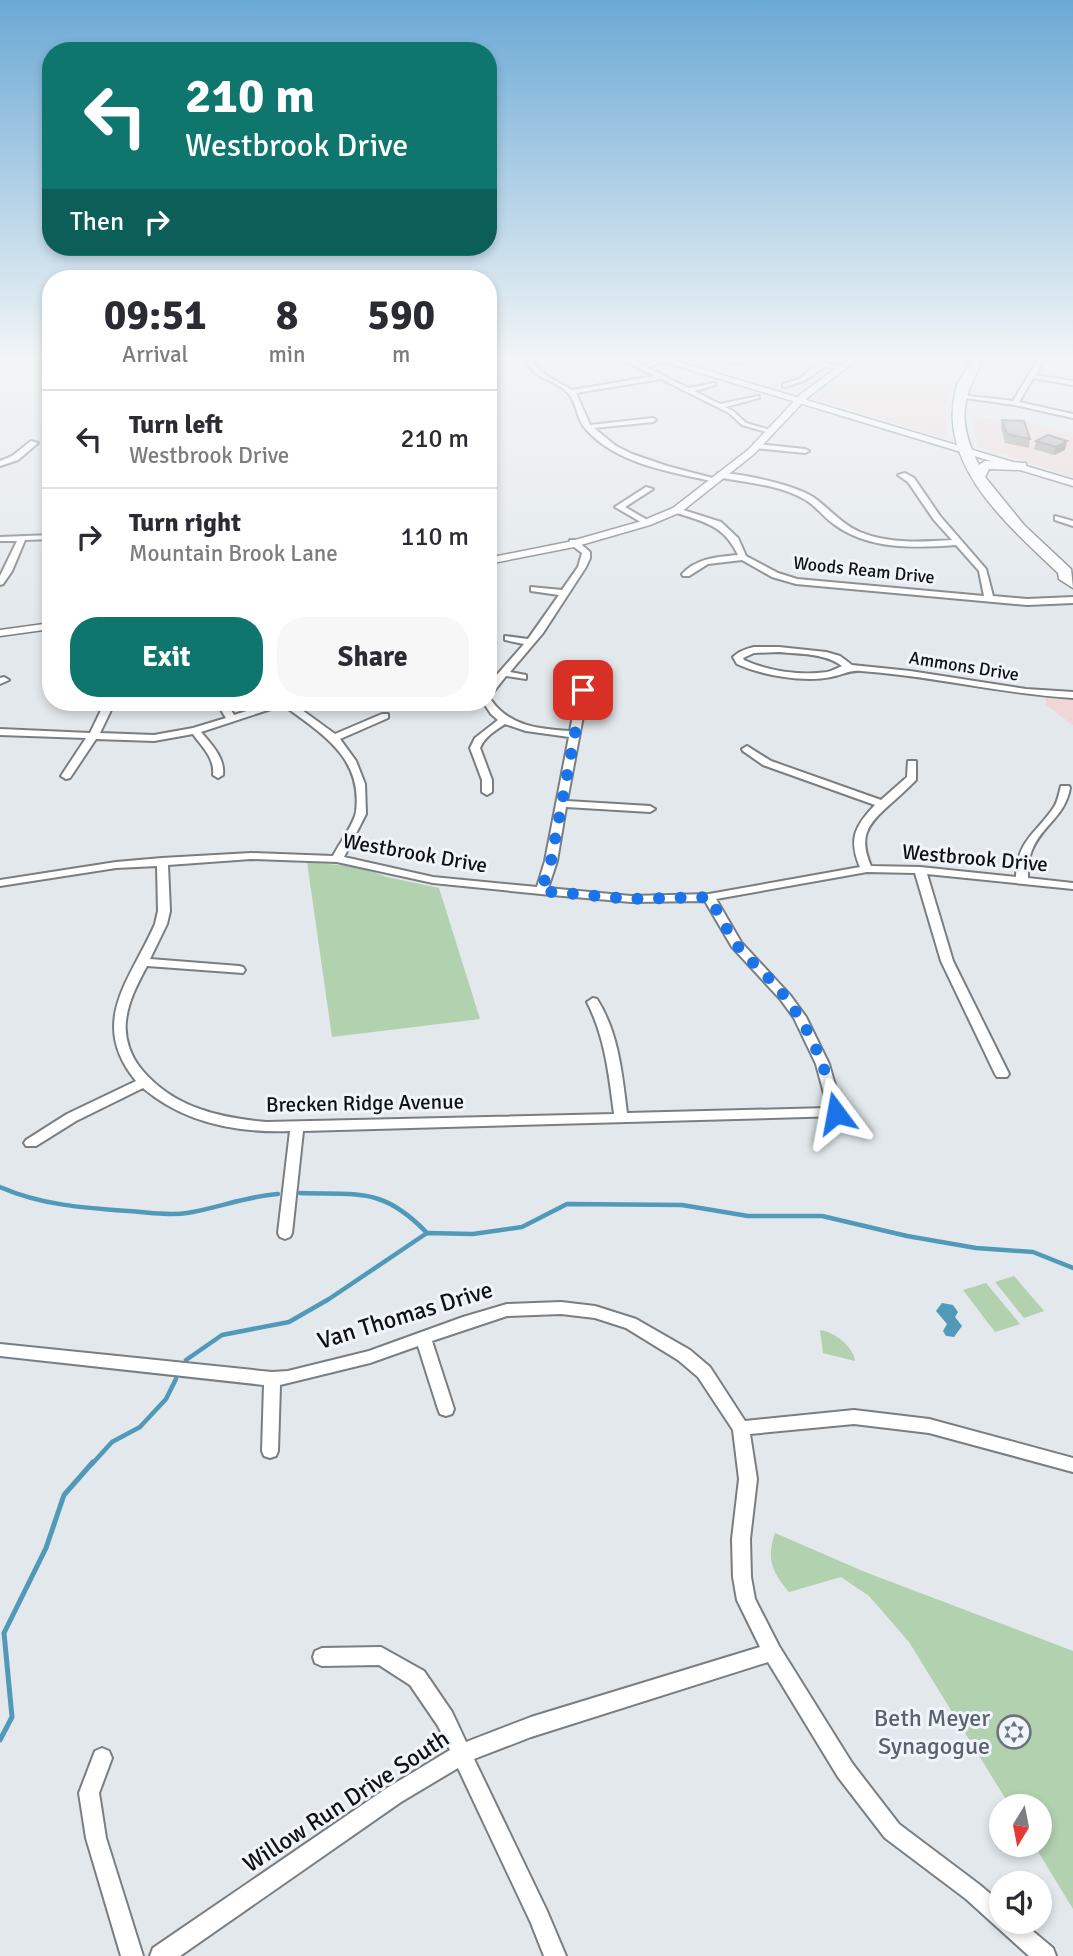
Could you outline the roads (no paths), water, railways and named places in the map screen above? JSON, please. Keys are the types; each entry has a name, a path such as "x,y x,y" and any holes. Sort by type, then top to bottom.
{"main road":[{"path":"958,447 1073,483"},
{"path":"964,449 978,479 1007,515 1070,576"},
{"path":"978,479 985,465 1021,466"}],"street":[{"path":"0,464 15,458 29,447"},
{"path":"619,447 628,453 718,478 783,488 806,496 840,526 874,539 920,544 957,542"},
{"path":"497,558 553,550 573,542 646,523 677,510 755,447"},
{"path":"769,447 805,451"},
{"path":"902,475 911,480 937,519 984,571 989,598"},
{"path":"646,523 620,507 649,489"},
{"name":"Woods Ream Drive","path":"677,510 702,517 728,532 743,557 775,575 813,584 1048,602 1073,600"},
{"path":"1058,518 1073,524"},
{"path":"0,538 42,537"},
{"path":"0,582 8,571 22,538"},
{"path":"497,681 540,631 586,558 586,552 573,542"},
{"path":"686,574 694,565 703,562 743,557"},
{"path":"534,589 564,593"},
{"path":"0,635 42,629"},
{"path":"508,638 530,642"},
{"name":"Ammons Drive","path":"850,668 833,674 818,675 748,667 740,662 738,657 743,652 755,649 826,655 850,668 913,673 1020,692 1073,695"},
{"path":"503,673 523,677"},
{"path":"541,891 551,861 583,690"},
{"path":"66,776 99,727 106,711"},
{"path":"226,711 232,719"},
{"path":"0,732 154,738 195,731 256,711"},
{"path":"296,711 334,738 351,761 360,784 361,814 337,859"},
{"path":"494,711 504,720 523,728 575,734"},
{"path":"334,738 384,716"},
{"path":"486,792 486,776 475,754 477,742 484,732 504,720"},
{"path":"195,731 218,762 218,775"},
{"path":"747,749 767,763 884,805"},
{"path":"867,869 860,857 860,830 912,778 912,763"},
{"path":"1022,881 1021,856 1063,802 1065,788"},
{"path":"562,804 650,809"},
{"name":"Westbrook Drive","path":"0,883 162,861 251,856 337,859 433,880 631,899 709,897 867,869 920,870 1073,886"},
{"name":"Brecken Ridge Avenue","path":"162,861 164,911 145,962 124,1001 120,1017 120,1042 126,1059 144,1083 170,1103 201,1117 233,1124 297,1126 836,1113 831,1087 820,1057 800,1017 778,988 737,945 709,897"},
{"path":"920,870 947,961 1002,1074"},
{"path":"145,962 239,970"},
{"path":"593,1002 603,1019 612,1047 621,1117"},
{"path":"31,1143 93,1106 144,1083"},
{"path":"285,1233 297,1126"},
{"name":"Van Thomas Drive","path":"0,1350 272,1379 288,1378 370,1357 468,1321 507,1310 561,1308 595,1312 631,1323 684,1355 704,1372 741,1428 748,1479 741,1539 742,1577 747,1600 772,1652 845,1770 892,1830 989,1906"},
{"path":"424,1339 446,1409"},
{"path":"270,1451 272,1379"},
{"path":"741,1428 854,1417 929,1426 1073,1465"},
{"name":"Willow Run Drive South","path":"161,1956 394,1795 462,1754 531,1727 772,1652"},
{"path":"321,1657 381,1656 417,1678 445,1719 540,1918 555,1956"},
{"path":"102,1758 89,1793 96,1838 132,1956"},
{"path":"1020,1934 1045,1956"}],"water":[{"path":"942,1303 953,1305 958,1312 955,1317 962,1326 954,1337 946,1336 943,1331 947,1324 936,1311"}],"waterway":[{"path":"0,1187 63,1205 165,1214 187,1213 278,1194"},
{"path":"300,1193 369,1196 397,1208 427,1233"},
{"path":"427,1233 473,1234 522,1227 567,1204 682,1205 748,1216 822,1216 907,1236 976,1248 1033,1252 1073,1268"},
{"path":"186,1360 222,1335 289,1322 329,1299 427,1233"},
{"path":"92,1464 112,1442 140,1427 166,1399 176,1379"},
{"path":"0,1740 12,1717 4,1633 46,1548 64,1495 93,1462"}],"place":[{"name":"Beth Meyer Synagogue","path":"1014,1732"}]}
